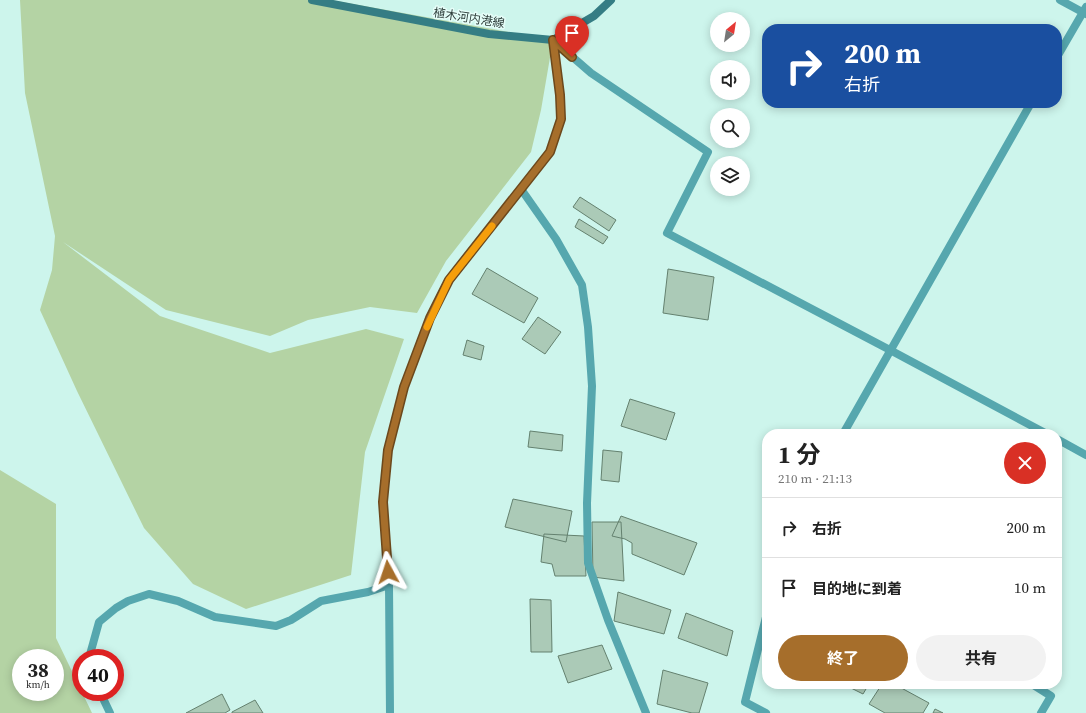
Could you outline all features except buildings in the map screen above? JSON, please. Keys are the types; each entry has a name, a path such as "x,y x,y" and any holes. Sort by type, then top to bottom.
{"main road":[{"name":"植木河内港線","path":"312,0 481,33 553,40"},
{"path":"553,40 594,16 611,0"}],"street":[{"path":"1060,0 1085,11 1062,49"},
{"path":"390,713 390,585 383,502 388,450 404,387 430,318 449,280 550,152 561,119 560,95 553,40"},
{"path":"553,40 590,73 708,152 667,233 1038,429"},
{"path":"847,429 890,350 1028,108"},
{"path":"520,189 556,239 582,285 588,327 592,386 587,503 588,563 608,620 646,713"},
{"path":"1062,442 1086,455"},
{"path":"92,649 99,622 116,608 128,601 149,594 178,600 215,617 276,626 291,620 321,601 368,592 390,585"},
{"path":"762,633 745,702 766,713"},
{"path":"1040,689 1051,696 1041,713"},
{"path":"104,701 110,713"}],"green space":[{"path":"20,0 331,0 553,40 541,110 531,152 446,261 417,313 370,307 308,320 270,336 166,310 63,242 160,316 270,353 366,329 404,339 365,452 351,575 246,609 193,584 144,528 77,391 40,310 52,270 55,236 25,93"},
{"path":"0,470 56,504 56,638 61,649 12,649 12,701 64,701 64,655 72,671 72,701 86,701 92,713 0,713"}],"slow traffic":[{"path":"427,327 449,280 492,226"}],"route":[{"path":"388,572 383,502 388,450 404,387 430,318 449,280 550,152 561,119 560,95 553,40 572,57"}]}
